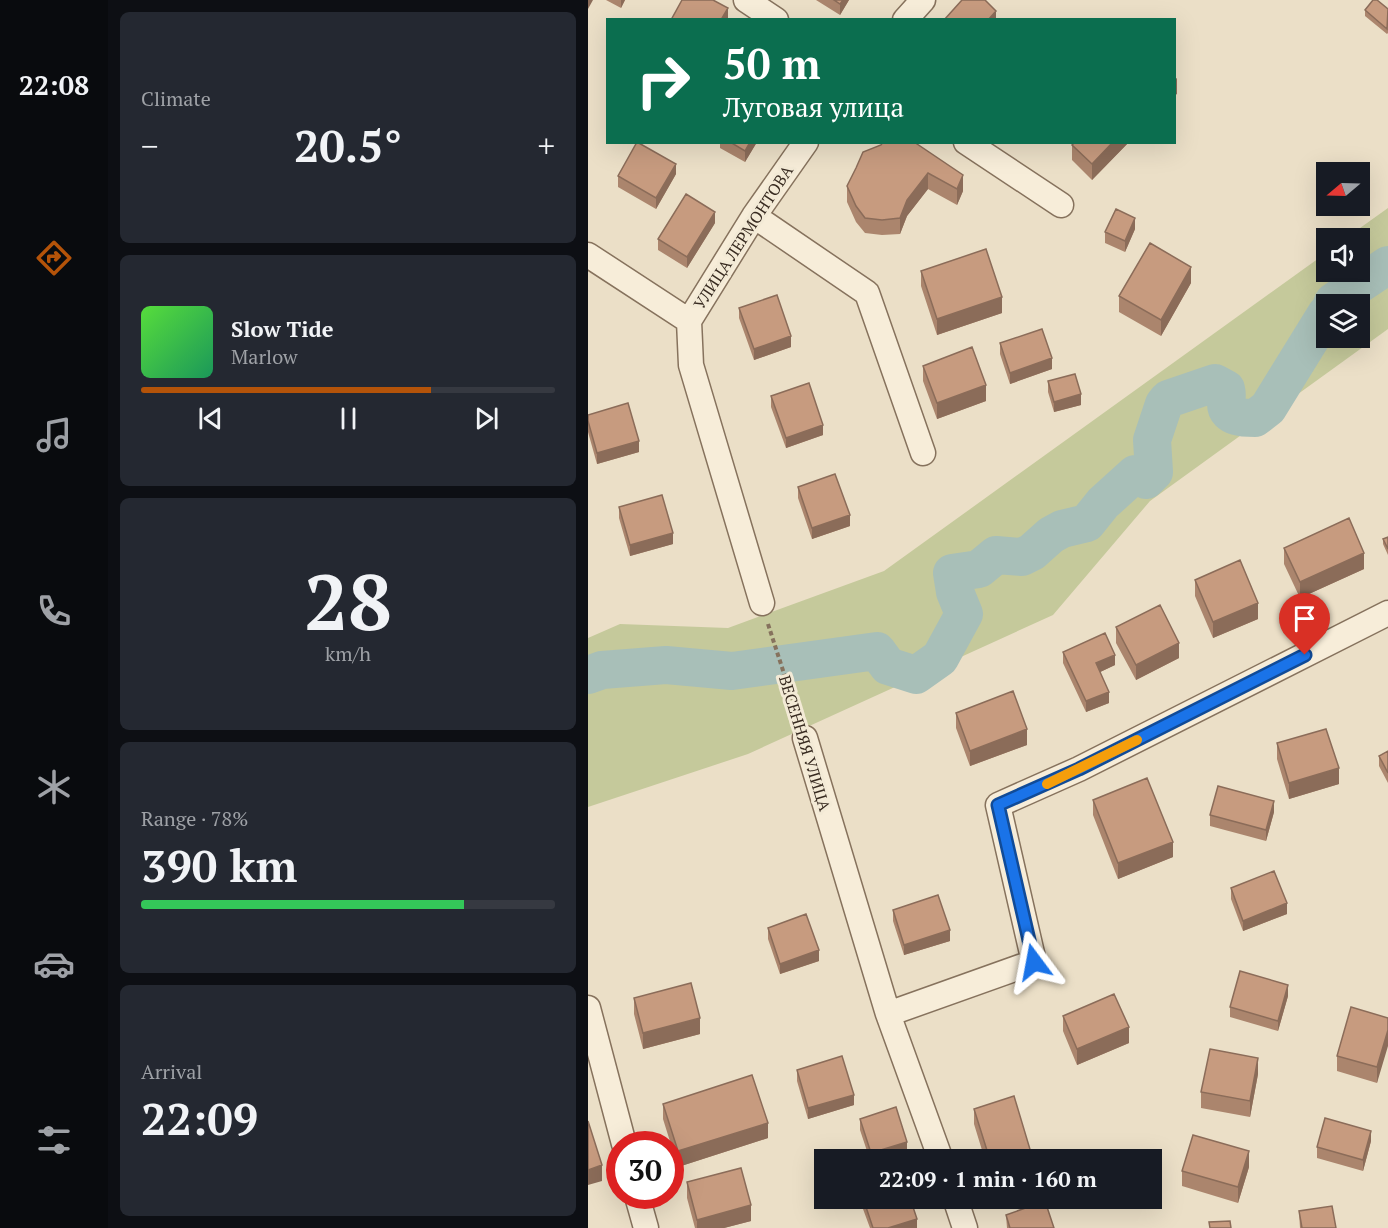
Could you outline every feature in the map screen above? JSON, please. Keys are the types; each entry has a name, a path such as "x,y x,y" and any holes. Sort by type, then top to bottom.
{"street":[{"path":"746,0 773,18"},
{"path":"907,18 923,0"},
{"name":"УЛИЦА ЛЕРМОНТОВА","path":"588,255 689,321 754,216 805,144"},
{"path":"969,144 1061,205"},
{"path":"754,216 867,293 923,453"},
{"path":"689,321 691,365 762,603"},
{"path":"888,1014 1034,962 998,805 1079,769 1388,613"},
{"name":"ВЕСЕННЯЯ УЛИЦА","path":"805,738 888,1014 937,1149"},
{"path":"588,1008 621,1131"},
{"path":"641,1209 646,1228"},
{"path":"959,1209 965,1228"}],"path":[{"name":"ВЕСЕННЯЯ УЛИЦА","path":"762,603 805,738"}],"green space":[{"path":"1388,208 1388,329 1370,342 1370,294 1316,294 1316,348 1362,348 1150,501 1053,615 748,754 588,807 588,638 620,624 728,628 884,571 1316,260 1316,282 1370,282 1370,228 1360,228"}],"building":[{"path":"682,0 713,0 728,8 722,18 672,18"},
{"path":"962,0 985,0 996,11 990,18 946,18"},
{"path":"1373,0 1377,0 1388,9 1387,29 1365,10"},
{"path":"636,144 641,144 676,164 656,198 618,176"},
{"path":"733,144 749,144 745,151"},
{"path":"917,144 963,175 957,189 928,173 907,200 900,218 882,220 865,218 856,206 847,186 863,152 881,145"},
{"path":"1073,144 1111,144 1092,164"},
{"path":"686,194 715,212 687,257 658,239"},
{"path":"1116,209 1135,218 1125,241 1105,232"},
{"path":"1150,243 1191,267 1161,320 1119,296"},
{"path":"986,249 1002,297 937,319 921,271"},
{"path":"777,295 791,336 754,349 739,308"},
{"path":"1042,329 1052,358 1010,373 1000,343"},
{"path":"972,347 986,385 937,403 923,366"},
{"path":"1075,374 1081,394 1054,402 1048,381"},
{"path":"809,383 823,425 786,438 771,396"},
{"path":"628,403 639,441 597,453 588,415"},
{"path":"835,474 850,515 812,528 798,487"},
{"path":"662,495 673,533 630,545 619,507"},
{"path":"1349,518 1364,553 1300,582 1284,548"},
{"path":"1388,537 1388,549 1383,539"},
{"path":"1240,560 1258,603 1213,622 1195,580"},
{"path":"1160,605 1179,643 1136,665 1116,627"},
{"path":"1105,633 1115,655 1096,663 1109,692 1086,701 1063,652"},
{"path":"1013,691 1027,729 970,751 956,713"},
{"path":"1326,729 1339,768 1289,783 1277,743"},
{"path":"1388,751 1388,773 1379,756"},
{"path":"1147,778 1173,842 1118,863 1093,800"},
{"path":"1218,786 1274,801 1266,830 1210,815"},
{"path":"1274,871 1287,903 1243,921 1231,888"},
{"path":"938,895 950,930 904,945 893,910"},
{"path":"806,914 819,950 780,964 768,928"},
{"path":"1240,971 1288,985 1278,1021 1230,1007"},
{"path":"691,983 700,1018 643,1033 634,998"},
{"path":"1114,994 1129,1027 1077,1049 1063,1016"},
{"path":"1351,1007 1388,1018 1388,1030 1377,1067 1337,1056"},
{"path":"1210,1049 1258,1058 1250,1101 1201,1092"},
{"path":"842,1056 854,1095 808,1108 797,1070"},
{"path":"752,1075 768,1123 684,1149 684,1131 672,1131 663,1104"},
{"path":"1014,1096 1030,1149 987,1149 974,1109"},
{"path":"896,1107 907,1142 884,1149 870,1149 860,1119"},
{"path":"1325,1118 1371,1131 1363,1160 1317,1147"},
{"path":"588,1121 602,1165 588,1170"},
{"path":"1193,1135 1249,1151 1238,1187 1182,1171"},
{"path":"741,1168 751,1205 697,1220 687,1182"},
{"path":"1332,1206 1336,1228 1302,1228 1299,1211"},
{"path":"867,1209 914,1209 917,1219 888,1228 873,1228"},
{"path":"1023,1209 1048,1209 1054,1228 1010,1228 1006,1215"},
{"path":"1230,1221 1231,1228 1210,1228 1209,1222"}],"waterway":[{"path":"1345,294 1388,265"},
{"path":"588,675 602,670 666,665 732,671 877,651 888,666 916,675 940,658 964,614 955,592 952,573 979,569 996,555 1022,557 1062,529 1087,523 1103,503 1135,474 1146,480 1154,472 1152,440 1164,404 1168,399 1215,383 1226,389 1226,404 1229,412 1237,416 1255,418 1268,408 1316,330"}],"slow traffic":[{"path":"1047,784 1137,740"}],"route":[{"path":"1034,962 998,805 1079,769 1305,655"}]}
